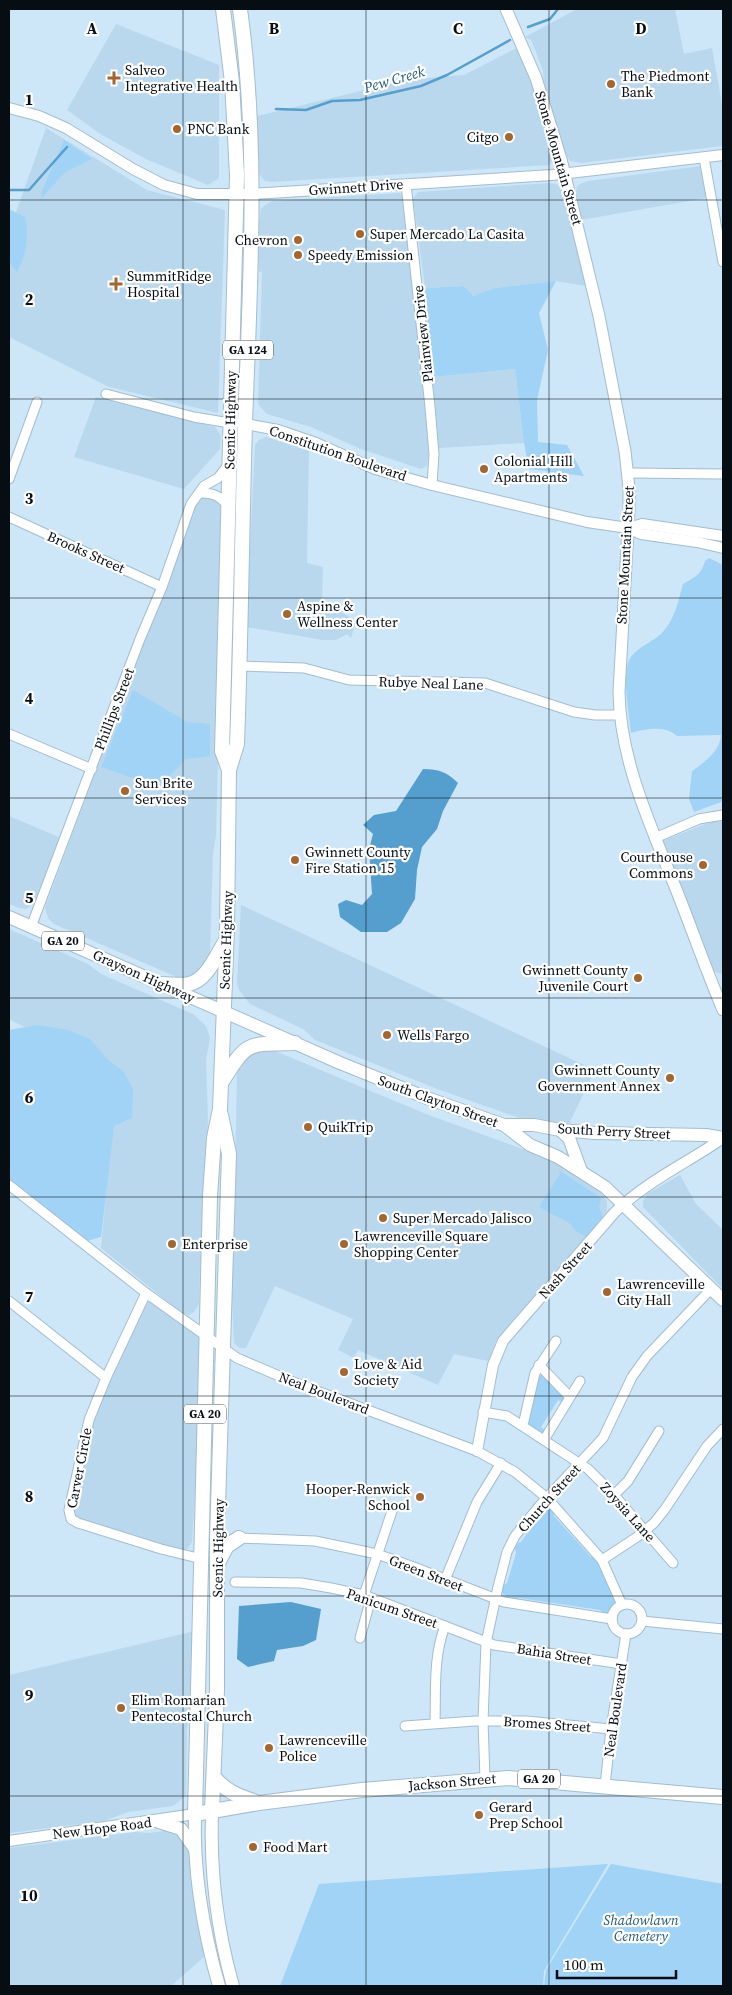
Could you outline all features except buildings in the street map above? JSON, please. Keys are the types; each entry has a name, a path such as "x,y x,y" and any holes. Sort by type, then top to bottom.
{"highway":[{"name":"Scenic Highway","path":"195,1814 212,1156 220,1109 229,770 237,744 252,194 249,94 240,9"},
{"name":"Scenic Highway","path":"222,12 235,123 237,194 222,752 229,770"},
{"path":"224,666 240,666"},
{"path":"161,984 190,984 200,979 211,966 226,939"},
{"path":"221,1084 239,1055 248,1047 257,1044 295,1043"},
{"name":"Scenic Highway","path":"212,1811 217,1690 217,1566 222,1346 229,1154 220,1109"},
{"path":"218,1523 227,1533 239,1538"},
{"path":"217,1566 227,1546 239,1538"},
{"path":"214,1777 222,1787 230,1792 259,1803"},
{"name":"Jackson Street","path":"195,1814 259,1803 362,1790 485,1779 537,1779 723,1797"}],"main road":[{"name":"Stone Mountain Street","path":"506,9 536,78 564,174 599,316 628,473 628,528 621,642 619,715 628,757 655,838 723,1010"},
{"name":"Grayson Highway","path":"9,917 223,1011"},
{"name":"South Clayton Street","path":"223,1011 387,1082 504,1125 530,1145 558,1157 606,1187 723,1300"},
{"name":"South Perry Street","path":"504,1125 534,1125 560,1130 595,1133 706,1135 723,1138"},
{"path":"560,1130 569,1138 581,1171"},
{"name":"Scenic Highway","path":"212,1811 212,1865 216,1905 233,1986"},
{"name":"Scenic Highway","path":"195,1814 197,1879 206,1939 219,1986"},
{"path":"156,1820 181,1829 196,1850"}],"street":[{"name":"Gwinnett Drive","path":"9,108 40,116 66,128 133,169 164,185 197,194 252,194 564,174 723,155"},
{"path":"704,158 723,262"},
{"name":"Plainview Drive","path":"406,184 430,407 434,454 432,485"},
{"name":"Constitution Boulevard","path":"106,394 194,417 245,424 291,434 375,469 432,485 574,520 628,528 641,534 697,542 723,548"},
{"path":"9,479 37,402"},
{"name":"Phillips Street","path":"31,927 140,639 162,587 191,504 201,493 204,486 218,478 229,464"},
{"path":"628,473 723,474"},
{"path":"201,493 215,494 228,507"},
{"name":"Brooks Street","path":"9,517 162,587"},
{"name":"Constitution Boulevard","path":"628,528 642,524 723,536"},
{"name":"Rubye Neal Lane","path":"240,666 304,668 349,680 485,683 574,712 595,715 619,715"},
{"path":"9,734 92,768"},
{"path":"655,838 698,819 723,815"},
{"name":"Nash Street","path":"477,1451 492,1365 503,1340 624,1204 655,1179 723,1138"},
{"name":"Neal Boulevard","path":"9,1185 146,1293 237,1358 255,1367 477,1451 501,1463 547,1498 602,1560 622,1605"},
{"name":"Church Street","path":"485,1779 483,1721 486,1643 495,1599 508,1552 515,1536 547,1498 603,1438 622,1397 638,1369 712,1288"},
{"name":"Carver Circle","path":"146,1293 106,1378 89,1420 69,1510 71,1519 78,1523 202,1559"},
{"path":"9,1301 106,1378"},
{"path":"523,1425 533,1377 556,1341"},
{"path":"539,1366 570,1397"},
{"path":"544,1440 580,1381"},
{"name":"Zoysia Lane","path":"483,1412 507,1416 581,1463 614,1494 673,1563"},
{"path":"602,1560 645,1531 665,1509 707,1446 723,1429"},
{"path":"614,1494 628,1481 658,1431"},
{"path":"445,1580 477,1502 501,1463"},
{"path":"360,1638 377,1554 392,1510"},
{"name":"Green Street","path":"239,1538 315,1542 377,1554 504,1602 612,1619"},
{"name":"Panicum Street","path":"234,1582 301,1583 368,1596 486,1643"},
{"path":"622,1605 632,1605 637,1608 640,1611 642,1621 638,1629 626,1634 618,1631 612,1619 615,1610 622,1605"},
{"path":"642,1621 723,1629"},
{"path":"435,1723 436,1657 439,1640 445,1626"},
{"name":"Neal Boulevard","path":"605,1786 611,1730 626,1634"},
{"name":"Bahia Street","path":"486,1643 622,1664"},
{"name":"Bromes Street","path":"405,1726 483,1721 526,1721 611,1730"},
{"name":"New Hope Road","path":"9,1841 195,1814"}],"shaded area":[{"path":"577,9 675,9 684,54 712,48 723,110 723,146 581,163 570,161 545,92 543,71 531,40 525,37"},
{"path":"116,24 219,65 219,178 208,185 146,159 102,135 67,110"},
{"path":"519,47 554,155 550,165 271,182 265,181 258,173 254,117 405,80 464,75"},
{"name":"SummitRidge Hospital","path":"46,128 147,190 225,210 218,413 109,387 9,337 9,232"},
{"path":"701,166 706,198 581,220 576,191 577,186 580,184 588,181"},
{"path":"556,184 564,193 587,286 556,281 495,288 473,296 464,286 425,288 413,198 418,192"},
{"path":"400,193 404,200 429,449 427,466 421,469 361,449 311,427 267,414 258,404 262,272 259,272 259,222 261,209 272,201"},
{"path":"515,369 524,443 439,448 432,377"},
{"path":"96,397 215,427 221,436 220,449 184,489 74,457"},
{"path":"266,437 309,451 307,563 323,567 322,600 356,621 351,638 347,634 336,640 323,640 246,627 255,445 259,440"},
{"path":"211,495 222,503 220,674 215,706 219,724 210,954 209,961 192,978 179,978 54,924 48,918 45,908 190,515 199,500"},
{"path":"423,769 442,772 458,783 443,811 437,829 422,847 417,870 415,899 401,923 387,932 361,932 340,917 338,904 346,900 362,905 372,894 369,849 373,834 363,825 374,815 396,811"},
{"path":"9,816 61,838 36,902 26,909 9,904"},
{"path":"718,819 723,819 723,974 712,971 662,841"},
{"path":"241,905 595,1070 568,1126 525,1120 440,1090 315,1040 303,1029 250,1004 239,990 237,983"},
{"path":"9,929 88,964 101,974 193,1014 206,1026 210,1038 206,1060 208,1122 204,1238 200,1265 199,1304 194,1312 189,1315 183,1314 101,1248 117,1074 9,1019"},
{"path":"268,1048 426,1114 542,1156 564,1167 603,1195 607,1201 607,1211 585,1240 497,1339 488,1361 454,1354 438,1385 358,1350 354,1358 338,1350 353,1319 275,1286 246,1348 240,1348 234,1343 230,1253 234,1239 237,1065 241,1058"},
{"path":"680,1175 696,1204 723,1230 723,1289 643,1207 643,1201 647,1194"},
{"path":"149,1301 201,1337 200,1454 195,1489 192,1542 187,1549 181,1550 82,1521 76,1518 73,1511 87,1444 105,1386 146,1303"},
{"path":"291,1602 321,1609 316,1640 303,1646 277,1650 274,1661 248,1667 237,1659 239,1606"},
{"path":"195,1631 193,1694 187,1729 186,1794 184,1797 173,1806 128,1812 104,1821 9,1833 9,1675"},
{"path":"170,1830 178,1832 188,1842 205,1956 171,1986 9,1986 9,1848 135,1832 149,1833"}],"green space":[{"path":"64,140 92,159 64,173 41,199 42,191"},
{"path":"9,209 25,217 27,239 25,252 17,272 9,262"},
{"path":"556,281 539,313 548,350 537,400 538,442 567,445 584,476 529,469 515,369 432,377 425,288 464,286 473,296 495,288"},
{"path":"709,558 723,565 723,798 721,802 694,812 689,799 692,771 715,751 721,735 677,736 661,729 631,733 626,679 630,658 638,650 658,637 666,628 676,610 683,584 697,575 705,561"},
{"path":"133,690 187,722 210,724 210,756 186,759 166,780 153,785 101,767"},
{"path":"37,1025 68,1030 90,1039 107,1059 123,1071 133,1089 132,1118 114,1126 101,1237 87,1241 9,1180 9,1030"},
{"path":"559,1170 601,1198 599,1208 603,1216 587,1237 574,1230 571,1224 539,1207 560,1174"},
{"path":"541,1375 546,1376 566,1398 563,1403 558,1400 541,1427 546,1431 542,1436 527,1425 537,1379"},
{"path":"544,1508 554,1511 554,1516 591,1557 595,1557 604,1568 612,1595 617,1596 618,1604 610,1613 519,1598 516,1600 503,1594 502,1586 507,1583 516,1553 515,1548 539,1517 539,1512"},
{"path":"608,1864 544,1971 543,1986 280,1986 319,1884"},
{"name":"Shadowlawn Cemetery","path":"611,1864 723,1884 723,1986 544,1986 546,1970"}],"waterway":[{"name":"Pew Creek","path":"528,27 550,19 558,9"},
{"name":"Pew Creek","path":"276,109 306,110 332,101 360,100 421,86 447,75 510,40"},
{"name":"Pew Creek","path":"9,190 29,190 67,147"}],"place":[{"name":"Salveo Integrative Health","path":"114,78"},
{"name":"The Piedmont Bank","path":"611,84"},
{"name":"PNC Bank","path":"177,129"},
{"name":"Citgo","path":"509,137"},
{"name":"Super Mercado La Casita","path":"360,234"},
{"name":"Chevron","path":"298,240"},
{"name":"Speedy Emission","path":"298,255"},
{"name":"SummitRidge Hospital","path":"116,284"},
{"name":"Colonial Hill Apartments","path":"484,469"},
{"name":"Aspine & Wellness Center","path":"287,614"},
{"name":"Sun Brite Services","path":"125,791"},
{"name":"Gwinnett County Fire Station 15","path":"295,860"},
{"name":"Courthouse Commons","path":"703,865"},
{"name":"Gwinnett County Juvenile Court","path":"638,978"},
{"name":"Wells Fargo","path":"387,1035"},
{"name":"Gwinnett County Government Annex","path":"670,1078"},
{"name":"QuikTrip","path":"308,1127"},
{"name":"Super Mercado Jalisco","path":"383,1218"},
{"name":"Enterprise","path":"172,1244"},
{"name":"Lawrenceville Square Shopping Center","path":"344,1244"},
{"name":"Lawrenceville City Hall","path":"607,1292"},
{"name":"Love & Aid Society","path":"344,1372"},
{"name":"Hooper-Renwick School","path":"420,1497"},
{"name":"Elim Romarian Pentecostal Church","path":"121,1708"},
{"name":"Lawrenceville Police","path":"269,1748"},
{"name":"Gerard Prep School","path":"479,1815"},
{"name":"Food Mart","path":"253,1847"}]}
